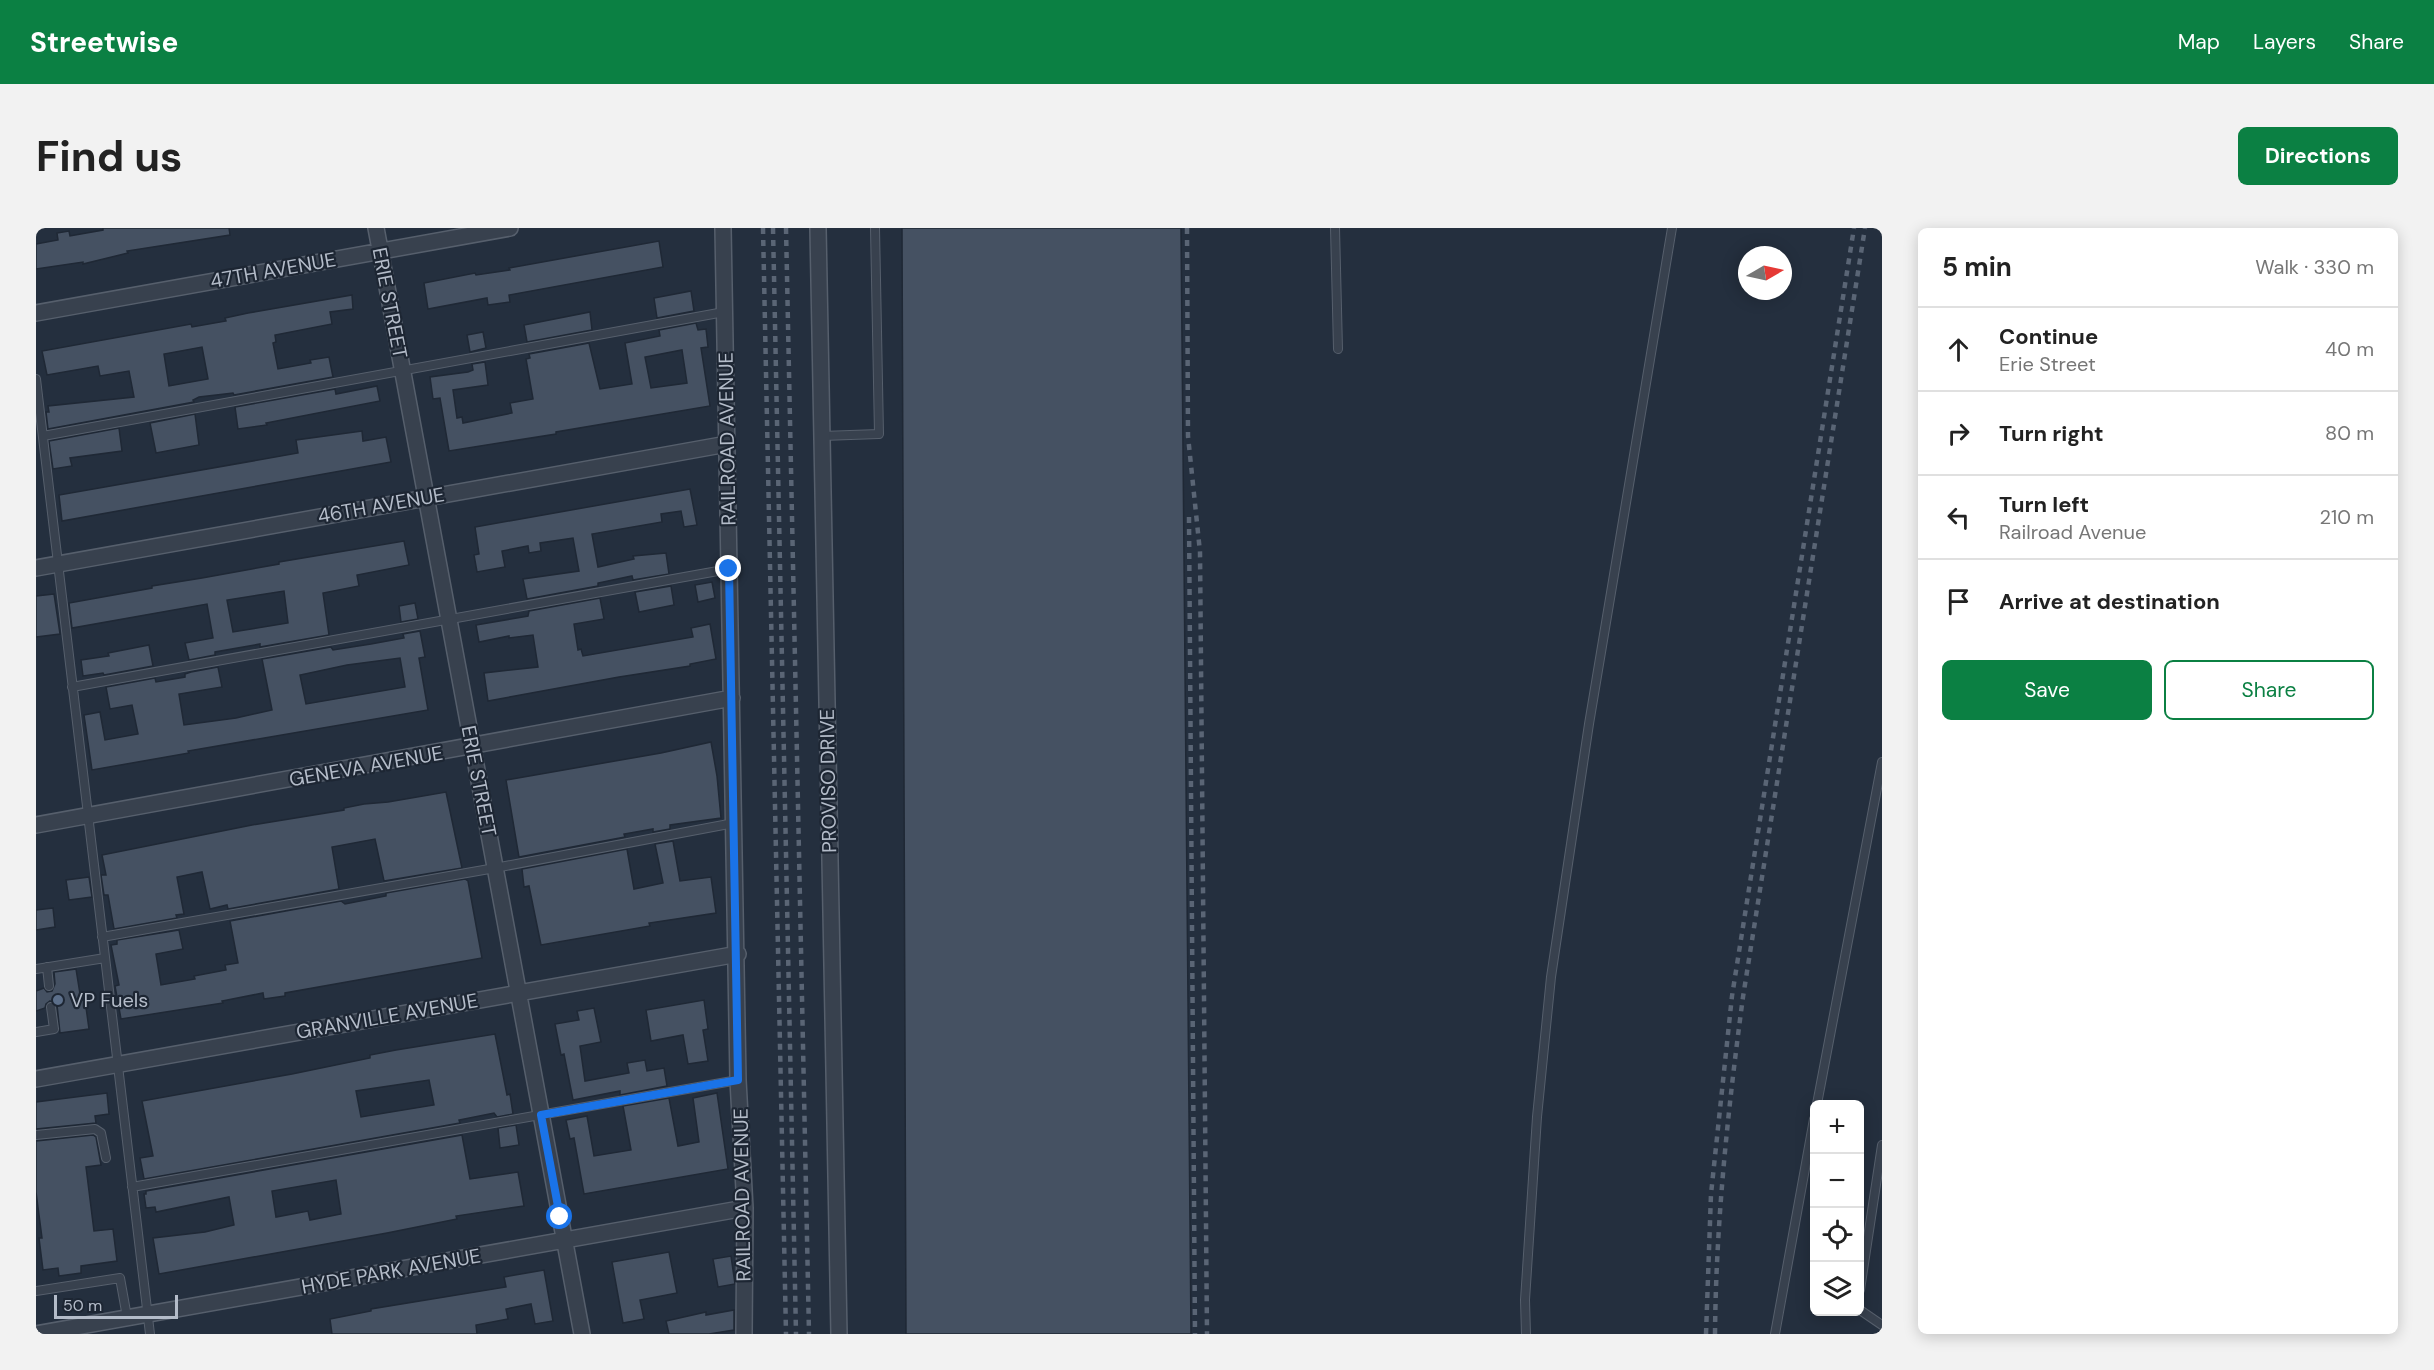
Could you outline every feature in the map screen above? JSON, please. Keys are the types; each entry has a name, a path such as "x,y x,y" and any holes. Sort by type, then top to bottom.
{"street":[{"name":"ERIE STREET","path":"376,228 582,1334"},
{"name":"47TH AVENUE","path":"36,313 510,228"},
{"name":"RAILROAD AVENUE","path":"723,228 738,954 738,1080 745,1208 744,1334"},
{"name":"PROVISO DRIVE","path":"818,228 839,1334"},
{"name":"46TH AVENUE","path":"36,568 727,444"},
{"name":"GENEVA AVENUE","path":"36,825 732,698"},
{"name":"GRANVILLE AVENUE","path":"36,1079 738,954"},
{"name":"HYDE PARK AVENUE","path":"36,1334 745,1208"}],"lane":[{"path":"822,436 879,434 876,228"},
{"path":"1335,228 1338,349"},
{"path":"1526,1334 1525,1300 1537,1117 1551,977 1589,724 1672,228"},
{"path":"43,436 724,312"},
{"path":"36,380 150,1334"},
{"path":"72,687 729,569"},
{"path":"1818,1100 1882,762"},
{"path":"102,937 735,823"},
{"path":"36,969 105,958"},
{"path":"47,967 49,986"},
{"path":"36,1032 54,1029 51,1007"},
{"path":"132,1186 738,1080"},
{"path":"36,1135 94,1129 101,1132 106,1158"},
{"path":"1774,1334 1810,1145"},
{"path":"1864,1264 1882,1145"},
{"path":"36,1291 120,1278 127,1317"},
{"path":"1864,1313 1882,1325"}],"building":[{"path":"103,228 229,228 230,235 127,251 128,253 83,264 83,262 36,269 36,244 58,240 57,233 69,231 70,236 103,230"},
{"path":"902,228 1181,228 1191,1334 906,1334"},
{"path":"659,241 663,267 509,295 510,302 488,305 487,298 428,309 424,283 475,273 476,275 510,270 509,268"},
{"path":"691,291 694,311 657,318 654,298"},
{"path":"352,295 353,309 330,312 332,324 275,335 276,342 273,343 278,369 329,357 333,377 234,395 233,393 199,397 193,400 194,402 48,429 46,412 49,412 48,406 134,397 129,371 100,376 98,366 47,375 42,351 191,324 192,327 226,321 225,318","holes":["202,347 208,379 169,386 164,354"]},
{"path":"590,312 592,330 527,342 524,325"},
{"path":"696,323 698,330 706,329 708,347 701,348 710,406 449,451 440,398 433,399 430,377 468,372 473,370 472,364 485,362 488,385 453,390 457,418 462,417 463,423 512,413 510,403 533,399 526,359 530,358 529,354 589,343 600,389 632,384 625,343 660,336 659,330","holes":["682,350 687,383 651,388 645,357"]},
{"path":"483,332 486,348 470,352 467,335"},
{"path":"377,386 380,401 238,429 235,407 335,389 336,394"},
{"path":"195,414 199,445 156,453 150,423"},
{"path":"119,428 122,451 70,458 72,466 53,469 49,441"},
{"path":"362,431 363,441 386,437 391,462 62,521 59,495 298,453 296,440"},
{"path":"690,489 697,525 684,527 681,511 661,514 662,522 592,534 598,567 634,559 633,556 666,553 669,574 633,580 632,576 598,583 598,586 527,599 523,579 579,571 573,538 540,543 541,551 529,553 528,546 502,551 505,567 477,572 474,555 479,554 475,527"},
{"path":"404,541 409,565 357,575 359,586 323,593 329,635 215,652 215,655 189,660 185,643 213,638 207,604 72,628 69,603 279,564 279,562","holes":["284,591 288,623 233,632 227,600"]},
{"path":"712,582 715,598 698,602 695,585"},
{"path":"671,586 674,605 639,612 635,592"},
{"path":"54,594 60,634 36,637 36,596"},
{"path":"600,598 604,619 574,624 578,650 581,649 583,656 693,637 691,628 710,624 716,659 690,664 690,666 488,701 484,673 538,667 533,635 509,638 509,636 479,642 476,625 528,616 529,611"},
{"path":"415,603 418,619 401,622 399,606"},
{"path":"420,631 425,657 419,658 428,710 188,751 189,753 92,770 84,715 100,712 105,740 138,734 132,705 110,709 106,687 155,678 156,682 185,677 185,674 191,672 218,667 222,687 179,694 184,725 236,718 272,710 262,659 331,647 333,650 371,644 404,638 403,634","holes":["400,658 405,687 306,704 300,675 347,665"]},
{"path":"149,645 153,666 104,675 103,673 83,676 81,660 109,656 108,653"},
{"path":"711,742 721,818 670,825 670,829 653,832 653,829 624,834 625,837 519,857 506,780"},
{"path":"446,792 462,868 384,881 375,839 332,847 339,889 228,909 227,905 210,909 202,872 177,877 184,914 176,915 177,918 114,929 108,895 104,895 101,875 106,875 102,855 252,825 344,810 344,808 364,804"},
{"path":"673,841 680,881 711,877 716,913 649,923 650,926 541,945 529,886 524,887 522,869 627,849 634,889 663,883 655,844"},
{"path":"89,877 92,897 69,900 66,880"},
{"path":"465,879 468,881 482,958 285,993 285,996 264,999 263,993 222,1001 223,1003 121,1019 115,986 119,985 111,945 117,944 117,940 179,930 183,949 156,954 161,985 195,979 194,976 226,970 225,965 238,963 230,921 341,901 345,904 386,896 386,893"},
{"path":"53,908 55,927 36,930 36,910"},
{"name":"VP Fuels","path":"76,969 81,1000 85,1000 89,1029 60,1033 57,1005 50,1001 45,1008 36,1011 36,991 44,988 47,992 52,991 55,984 54,972"},
{"path":"704,1000 708,1029 703,1030 708,1061 688,1064 683,1035 651,1041 646,1010"},
{"path":"594,1008 601,1042 580,1046 585,1081 629,1073 627,1063 645,1060 647,1071 664,1068 667,1086 620,1095 620,1091 573,1100 564,1054 561,1055 555,1024 579,1020 577,1011"},
{"path":"495,1034 513,1114 497,1117 494,1113 459,1120 460,1123 144,1179 140,1158 153,1156 142,1101 292,1074 370,1058 370,1055","holes":["429,1080 434,1105 361,1117 356,1091"]},
{"path":"107,1093 109,1114 95,1116 96,1123 36,1129 36,1102"},
{"path":"717,1093 728,1169 584,1194 574,1138 570,1139 566,1120 587,1116 594,1156 631,1150 623,1106 669,1098 678,1146 699,1142 693,1098"},
{"path":"516,1125 519,1145 500,1148 498,1128"},
{"path":"93,1135 96,1137 101,1165 86,1167 94,1231 113,1229 117,1261 81,1266 81,1273 59,1276 58,1268 43,1270 39,1238 42,1238 36,1192 36,1141"},
{"path":"462,1135 470,1179 518,1172 524,1206 456,1216 457,1219 387,1233 159,1274 153,1238 205,1232 234,1225 229,1197 156,1212 155,1207 146,1208 144,1194 146,1191","holes":["336,1180 341,1214 310,1220 308,1211 276,1217 272,1191"]},
{"path":"669,1252 677,1293 640,1300 644,1319 623,1323 612,1262"},
{"path":"731,1256 735,1284 718,1287 713,1259"},
{"path":"544,1270 553,1321 535,1324 531,1304 506,1309 508,1319 476,1325 477,1334 332,1334 330,1319 371,1311 371,1309 506,1287 504,1277"},
{"path":"734,1310 734,1330 709,1334 669,1334 666,1321 706,1312 706,1315"}],"railway":[{"path":"763,228 786,1334"},
{"path":"773,228 796,1334"},
{"path":"786,228 809,1334"},
{"path":"1187,228 1188,436 1200,552 1207,1334"},
{"path":"1706,1334 1711,1194 1732,996 1854,228"},
{"path":"1715,1334 1724,1165 1743,997 1865,228"},
{"path":"1189,517 1195,1334"}],"place":[{"name":"VP Fuels","path":"58,1000"}],"route":[{"path":"560,1217 541,1115 738,1080 738,954 729,569"}]}
